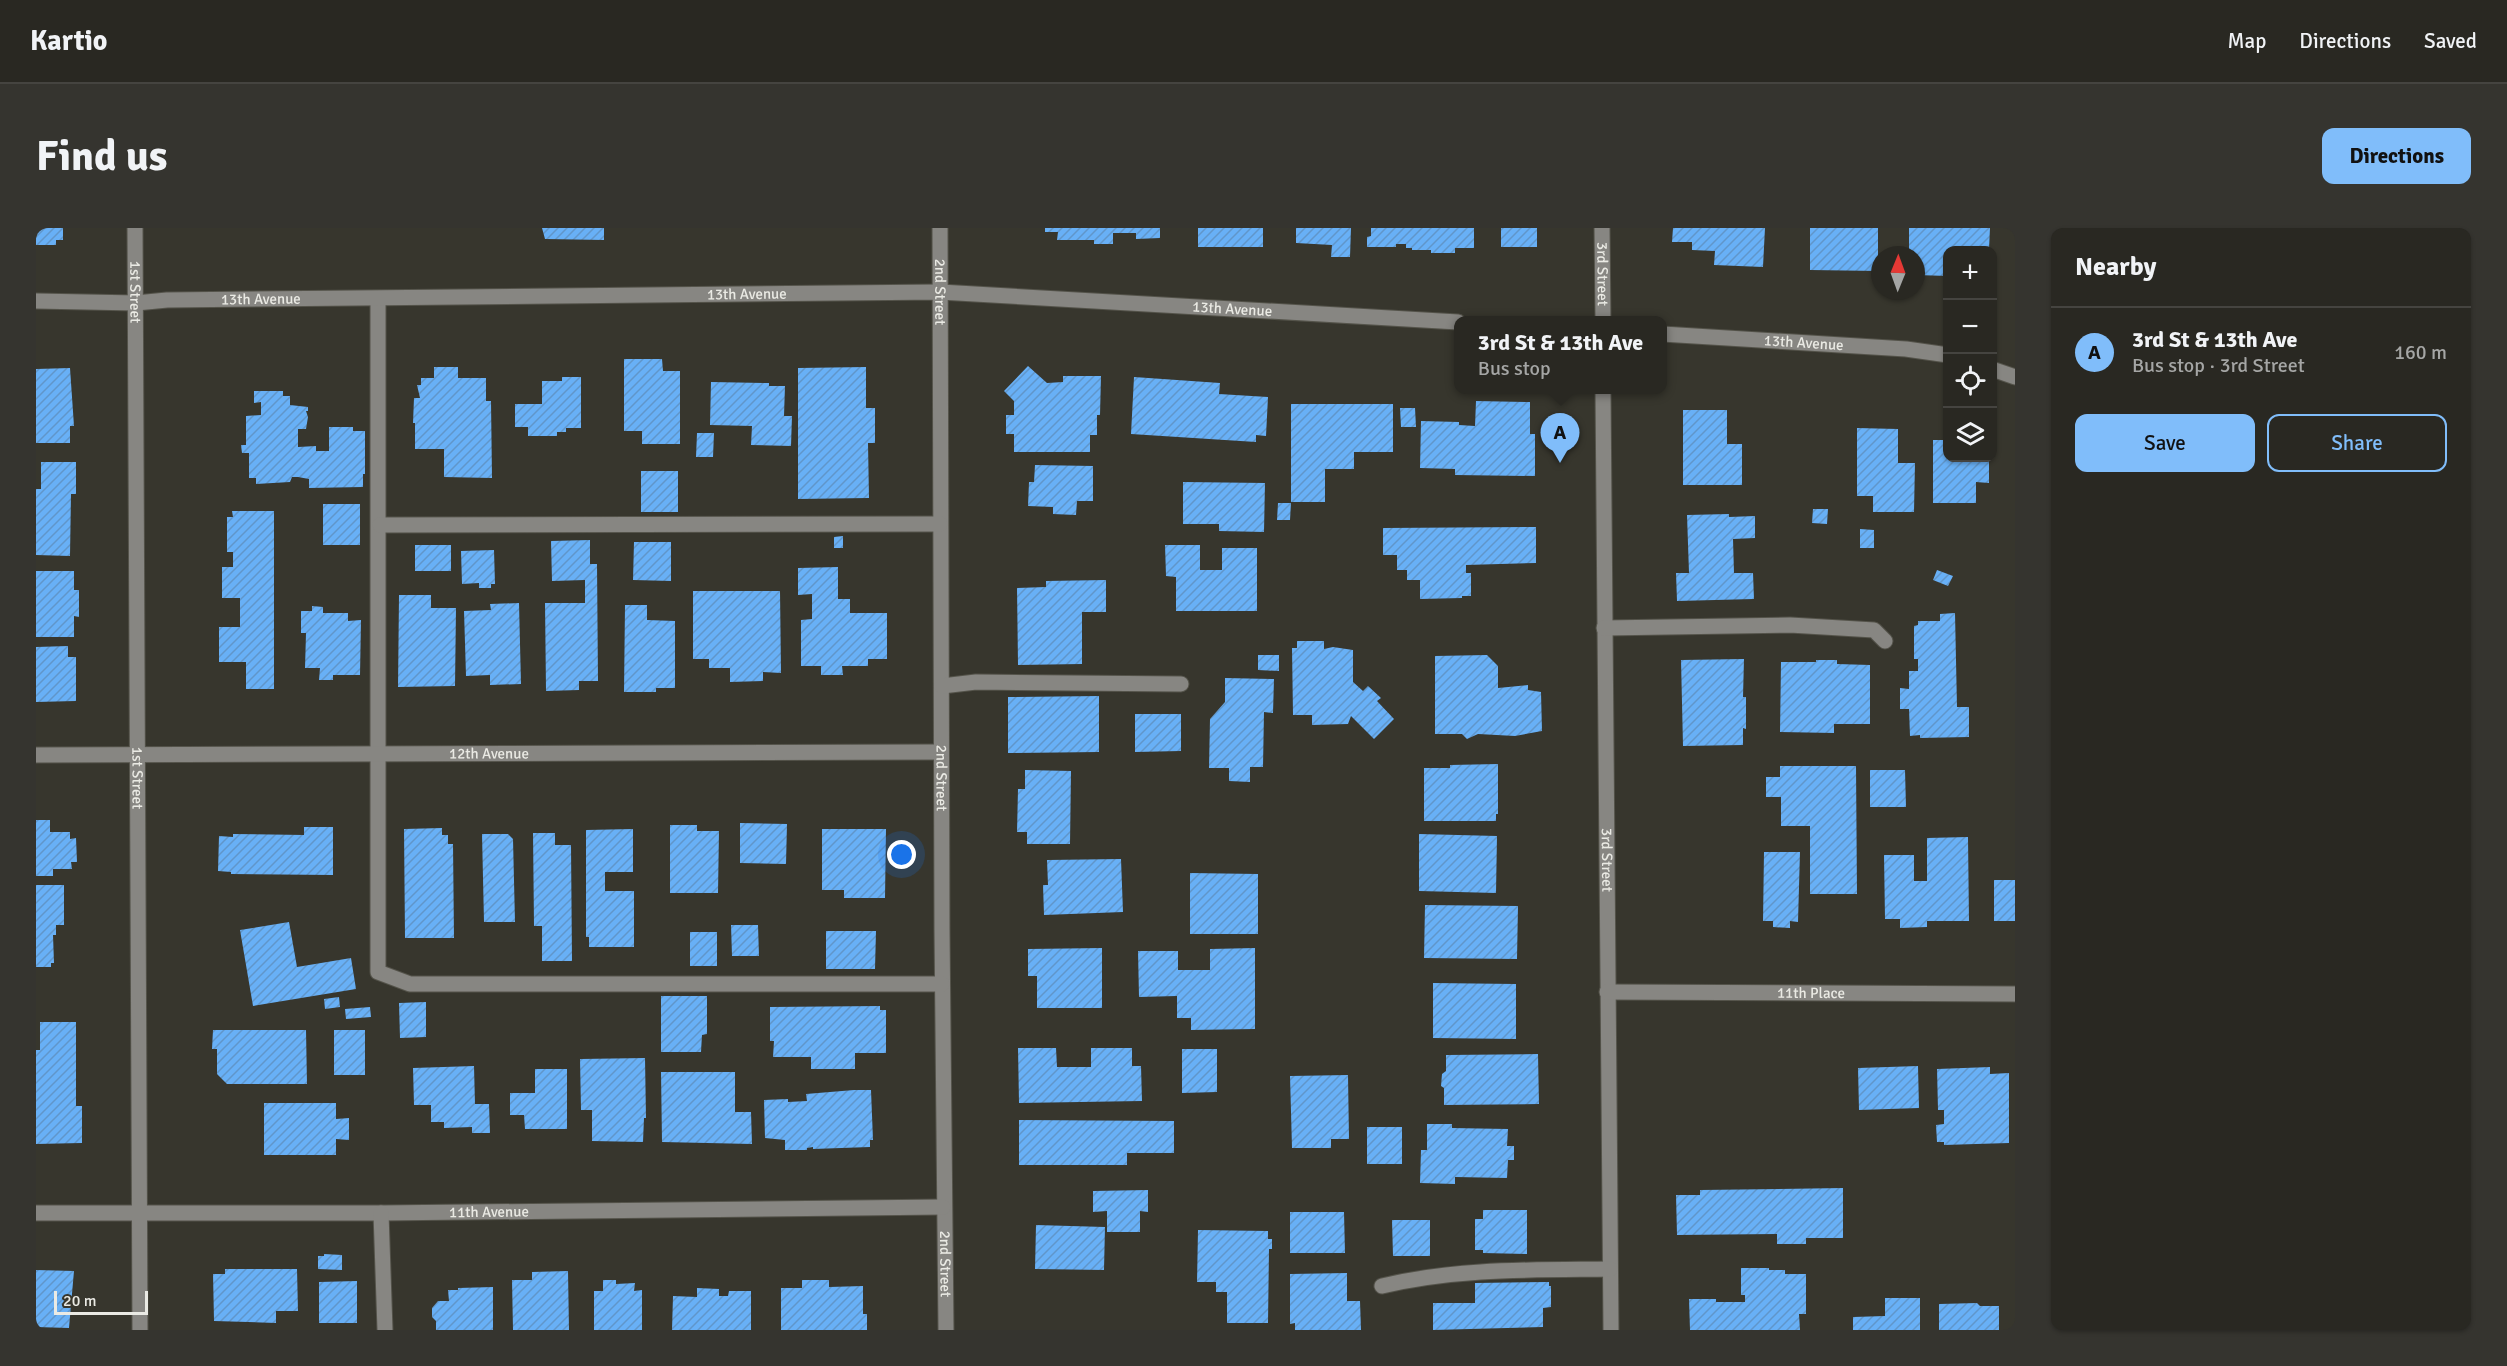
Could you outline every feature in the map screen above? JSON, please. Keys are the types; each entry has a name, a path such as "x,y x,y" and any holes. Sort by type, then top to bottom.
{"street":[{"name":"1st Street","path":"135,228 140,1330"},
{"name":"2nd Street","path":"940,228 943,1208 946,1330"},
{"name":"3rd Street","path":"1602,228 1603,316"},
{"name":"13th Avenue","path":"36,301 136,303 167,300 940,292 1454,322"},
{"path":"378,299 380,525 378,972 410,984 942,984"},
{"name":"13th Avenue","path":"1667,334 1906,349 1943,354"},
{"path":"1997,370 2013,372"},
{"name":"3rd Street","path":"1603,394 1611,1330"},
{"path":"380,525 940,524"},
{"path":"1605,628 1800,626 1874,630 1885,641"},
{"path":"942,686 975,682 1182,684"},
{"name":"12th Avenue","path":"36,755 380,756 941,752"},
{"name":"11th Place","path":"1607,992 2015,994"},
{"name":"11th Avenue","path":"36,1213 381,1213 943,1208"},
{"path":"381,1213 385,1330"},
{"path":"1382,1286 1408,1280 1502,1269 1610,1269"}],"building":[{"path":"36,228 63,228 63,240 56,240 56,245 36,245"},
{"path":"542,228 604,228 604,240 545,239"},
{"path":"1045,228 1160,228 1160,238 1136,239 1136,233 1113,233 1113,244 1094,244 1094,240 1057,240 1058,232 1045,232"},
{"path":"1198,228 1263,228 1263,247 1198,247"},
{"path":"1296,228 1351,228 1350,257 1331,257 1332,245 1296,243"},
{"path":"1371,228 1474,228 1474,248 1455,248 1455,253 1431,253 1431,250 1406,248 1406,244 1396,244 1396,247 1367,247 1367,237 1371,236"},
{"path":"1501,228 1537,228 1537,247 1501,247"},
{"path":"1673,228 1765,228 1763,267 1714,265 1715,251 1692,250 1692,242 1672,242"},
{"path":"1810,228 1878,228 1878,246 1871,246 1871,271 1810,270"},
{"path":"1909,228 1990,228 1989,246 1943,246 1943,276 1925,275 1925,246 1909,246"},
{"path":"624,359 662,359 663,371 680,371 680,444 642,444 642,431 624,431"},
{"path":"1028,366 1047,383 1063,382 1063,376 1101,376 1100,415 1097,415 1097,435 1090,435 1090,452 1014,452 1014,434 1006,434 1006,415 1014,415 1014,401 1004,391"},
{"path":"434,367 458,367 458,378 486,378 486,401 491,401 492,478 444,477 444,449 415,449 414,398 420,398 417,385 421,385 421,378 434,378"},
{"path":"866,367 866,408 875,408 875,443 868,443 869,498 798,499 798,368"},
{"path":"70,368 74,426 70,426 70,443 36,443 36,369"},
{"path":"562,377 581,377 581,428 566,428 566,432 557,432 557,436 528,436 528,427 515,427 515,404 542,404 542,381 562,381"},
{"path":"1134,377 1220,383 1219,394 1268,397 1266,436 1256,435 1256,442 1131,434"},
{"path":"711,382 769,383 769,386 785,386 784,416 792,416 791,446 751,445 752,426 710,425"},
{"path":"254,391 283,391 283,396 290,396 290,405 308,407 306,429 298,429 298,447 316,446 316,451 329,451 329,427 353,427 353,431 365,431 363,487 309,488 309,479 298,477 292,477 290,482 256,484 256,478 249,478 249,453 242,453 241,445 246,445 246,416 261,415 261,402 254,403"},
{"path":"1476,401 1530,402 1530,434 1535,434 1535,476 1455,475 1455,469 1420,468 1421,421 1459,422 1459,425 1475,426"},
{"path":"1291,404 1393,404 1393,452 1354,452 1354,469 1325,469 1325,502 1291,502"},
{"path":"1400,408 1415,408 1416,427 1401,427"},
{"path":"1683,410 1727,410 1727,444 1742,444 1742,485 1683,485"},
{"path":"1857,428 1898,429 1898,463 1915,463 1914,512 1873,512 1873,496 1857,496"},
{"path":"697,433 714,433 713,457 696,457"},
{"path":"1933,440 1943,440 1943,462 1989,462 1989,483 1976,482 1976,503 1933,503"},
{"path":"41,462 76,462 76,494 71,494 70,556 36,555 36,489 41,489"},
{"path":"1035,465 1093,466 1093,501 1077,501 1076,515 1053,514 1053,507 1028,506 1029,482 1034,482"},
{"path":"641,471 678,471 678,512 641,512"},
{"path":"1183,482 1265,483 1264,532 1219,531 1219,524 1183,524"},
{"path":"1278,503 1291,503 1290,520 1277,520"},
{"path":"323,504 360,504 360,545 323,545"},
{"path":"1813,509 1828,509 1827,524 1812,523"},
{"path":"232,511 274,511 274,689 246,689 246,662 219,662 219,627 240,627 240,598 222,598 222,567 233,567 233,552 227,552 227,517 233,517"},
{"path":"1729,514 1729,517 1755,516 1755,538 1733,539 1734,573 1753,573 1754,599 1677,601 1676,573 1689,573 1687,515"},
{"path":"1536,527 1536,563 1466,565 1466,573 1471,573 1471,596 1462,596 1462,598 1420,599 1420,580 1407,580 1407,570 1397,570 1397,555 1383,555 1383,528"},
{"path":"1860,529 1874,530 1874,548 1860,548"},
{"path":"843,536 843,548 834,548 834,537"},
{"path":"590,540 590,564 597,564 598,681 579,681 579,690 546,691 545,603 585,603 585,580 552,581 551,541"},
{"path":"634,542 671,542 671,581 633,580"},
{"path":"415,545 451,545 451,571 415,571"},
{"path":"1165,545 1200,545 1200,570 1222,570 1222,548 1257,548 1257,611 1176,611 1176,577 1166,576"},
{"path":"494,550 495,584 491,584 491,588 479,588 479,583 462,584 461,551"},
{"path":"838,567 838,599 850,599 850,613 887,613 887,659 868,659 868,666 842,666 843,675 821,675 821,666 801,666 801,620 812,619 812,594 798,595 798,568"},
{"path":"1937,570 1953,576 1948,586 1933,580"},
{"path":"36,571 74,571 74,590 79,590 79,617 74,616 74,637 36,637"},
{"path":"1106,580 1106,612 1082,612 1082,664 1018,665 1017,588 1046,587 1046,581"},
{"path":"693,591 780,591 781,673 763,672 763,681 730,682 730,668 709,668 709,659 693,659"},
{"path":"399,595 431,595 431,608 456,608 455,686 398,687"},
{"path":"519,603 521,684 490,685 490,675 466,676 464,611 491,610 490,604"},
{"path":"625,605 647,605 647,620 675,621 675,688 656,688 656,692 624,692"},
{"path":"312,606 323,607 323,613 348,613 348,621 361,620 360,675 333,675 333,680 319,680 320,668 305,668 306,633 301,633 301,611 312,611"},
{"path":"1955,613 1957,707 1969,707 1969,737 1920,738 1920,735 1910,736 1909,709 1900,709 1900,688 1909,689 1909,671 1918,671 1918,659 1914,659 1914,626 1918,625 1918,621 1940,621 1940,614"},
{"path":"1297,641 1324,641 1324,649 1333,647 1353,650 1353,682 1363,691 1368,686 1381,698 1377,701 1394,719 1374,739 1351,716 1348,724 1312,725 1312,715 1293,715 1292,648 1297,648"},
{"path":"68,646 68,657 76,657 76,701 36,702 36,647"},
{"path":"1258,655 1279,655 1279,671 1258,670"},
{"path":"1487,655 1498,666 1498,688 1528,685 1528,690 1541,692 1542,731 1515,736 1478,734 1467,739 1462,734 1435,734 1435,656"},
{"path":"1744,659 1743,697 1746,697 1746,729 1743,728 1743,745 1683,746 1681,660"},
{"path":"1816,660 1837,660 1837,664 1870,665 1870,724 1834,724 1834,733 1780,732 1781,662 1816,662"},
{"path":"1225,678 1274,679 1273,713 1264,712 1263,767 1250,767 1250,782 1229,781 1229,768 1209,768 1210,719 1225,702"},
{"path":"1099,696 1099,752 1008,753 1008,697"},
{"path":"1135,714 1181,714 1181,751 1135,752"},
{"path":"1498,764 1496,821 1424,821 1424,768"},
{"path":"1780,766 1856,766 1857,894 1810,894 1810,826 1781,826 1781,797 1766,797 1766,777 1780,777"},
{"path":"1025,770 1071,771 1070,844 1027,844 1027,832 1017,832 1018,789 1025,789"},
{"path":"1870,770 1905,770 1906,807 1870,807"},
{"path":"36,820 50,820 50,832 70,832 70,839 76,838 77,862 71,862 72,869 53,869 53,876 36,876"},
{"path":"740,823 787,824 786,864 740,863"},
{"path":"670,825 697,825 697,831 719,831 718,893 670,893"},
{"path":"304,827 333,827 333,875 231,874 231,872 218,871 219,836 233,837 233,834 304,835"},
{"path":"442,828 442,835 448,835 448,844 453,844 454,938 405,938 404,829"},
{"path":"633,829 633,872 605,872 605,891 634,891 634,947 589,947 589,937 586,937 586,830"},
{"path":"822,829 886,829 885,898 844,898 844,890 822,890"},
{"path":"533,833 555,833 555,845 571,845 572,961 542,961 542,926 534,926"},
{"path":"482,834 508,834 513,839 515,922 484,922"},
{"path":"1419,834 1497,836 1496,893 1419,891"},
{"path":"1968,837 1969,921 1927,921 1927,927 1900,928 1900,919 1885,919 1884,855 1914,855 1914,881 1927,881 1927,838"},
{"path":"1764,852 1800,852 1798,922 1790,921 1790,928 1773,927 1773,921 1763,921"},
{"path":"1121,859 1123,912 1044,915 1043,885 1048,885 1047,860"},
{"path":"1190,873 1258,874 1258,934 1190,934"},
{"path":"1994,880 2015,880 2015,921 1994,921"},
{"path":"36,885 64,885 64,925 56,925 56,935 53,935 54,963 51,963 51,967 36,967"},
{"path":"1425,905 1518,906 1517,959 1424,958"},
{"path":"289,922 297,967 351,958 356,989 253,1006 240,930"},
{"path":"731,925 758,925 759,956 732,956"},
{"path":"826,931 876,931 875,969 826,969"},
{"path":"690,932 717,932 717,966 690,966"},
{"path":"1102,948 1102,1008 1037,1008 1037,976 1028,976 1028,949"},
{"path":"1255,948 1255,1029 1191,1030 1191,1018 1177,1018 1177,996 1139,997 1138,951 1178,951 1178,970 1210,970 1210,949"},
{"path":"1433,983 1516,984 1516,1039 1433,1038"},
{"path":"661,996 707,996 707,1034 702,1035 701,1052 661,1052"},
{"path":"339,997 340,1007 325,1009 324,999"},
{"path":"426,1002 426,1037 400,1038 399,1003"},
{"path":"880,1006 880,1010 886,1010 886,1053 855,1053 855,1069 811,1069 811,1057 773,1057 774,1041 770,1041 770,1007"},
{"path":"370,1007 371,1017 346,1019 345,1009"},
{"path":"40,1022 76,1022 76,1106 82,1106 82,1143 36,1144 36,1050 40,1050"},
{"path":"213,1030 306,1030 307,1084 227,1084 217,1074 217,1049 212,1049"},
{"path":"334,1030 365,1030 365,1075 334,1075"},
{"path":"1018,1048 1056,1048 1057,1067 1091,1067 1091,1048 1132,1048 1132,1066 1141,1066 1142,1101 1019,1103"},
{"path":"1182,1049 1217,1049 1217,1092 1182,1093"},
{"path":"1538,1054 1539,1104 1444,1105 1444,1088 1441,1086 1442,1074 1446,1071 1446,1055"},
{"path":"645,1058 646,1118 644,1118 643,1142 592,1141 592,1110 581,1110 580,1059"},
{"path":"474,1066 475,1104 489,1104 490,1133 472,1133 472,1127 444,1128 444,1122 431,1122 431,1105 414,1105 413,1068"},
{"path":"1918,1066 1919,1108 1859,1110 1858,1068"},
{"path":"1990,1067 1990,1074 2009,1073 2009,1143 1944,1145 1944,1142 1937,1142 1936,1125 1944,1124 1944,1110 1938,1110 1937,1069"},
{"path":"535,1069 567,1069 567,1129 525,1129 524,1115 510,1115 510,1093 535,1093"},
{"path":"661,1072 735,1072 735,1112 751,1112 752,1144 662,1142"},
{"path":"1348,1075 1349,1139 1331,1139 1331,1148 1292,1148 1290,1076"},
{"path":"871,1090 873,1140 870,1140 870,1147 813,1149 813,1147 807,1150 785,1150 785,1140 765,1138 764,1100 807,1101 806,1094"},
{"path":"264,1103 336,1103 336,1119 349,1118 349,1140 336,1139 336,1155 264,1155"},
{"path":"1019,1120 1174,1121 1174,1153 1127,1153 1127,1165 1019,1165"},
{"path":"1427,1124 1452,1124 1452,1128 1508,1129 1507,1146 1514,1146 1514,1160 1508,1160 1507,1178 1455,1177 1455,1184 1420,1183 1421,1150 1427,1150"},
{"path":"1367,1127 1402,1127 1402,1164 1367,1164"},
{"path":"1843,1188 1843,1238 1806,1238 1806,1244 1777,1244 1777,1234 1677,1235 1676,1195 1700,1195 1700,1190"},
{"path":"1148,1190 1148,1212 1140,1211 1140,1232 1107,1232 1107,1211 1093,1212 1093,1191"},
{"path":"1483,1210 1527,1210 1527,1254 1483,1253 1483,1250 1475,1250 1475,1219 1483,1219"},
{"path":"1290,1212 1344,1212 1345,1253 1290,1253"},
{"path":"1392,1220 1430,1220 1430,1256 1393,1256"},
{"path":"1036,1225 1105,1227 1104,1270 1035,1269"},
{"path":"1198,1230 1268,1231 1268,1239 1272,1239 1272,1249 1269,1249 1268,1323 1227,1323 1227,1292 1216,1292 1216,1282 1197,1282"},
{"path":"324,1254 342,1255 342,1270 318,1269 318,1256 324,1256"},
{"path":"1741,1268 1769,1268 1769,1270 1785,1270 1785,1274 1806,1274 1806,1314 1799,1314 1800,1330 1690,1330 1689,1299 1745,1302 1745,1295 1741,1295"},
{"path":"225,1269 297,1269 298,1311 276,1311 276,1323 214,1321 213,1274 225,1274"},
{"path":"36,1270 74,1271 69,1328 36,1327"},
{"path":"568,1271 569,1330 513,1330 512,1280 532,1280 532,1272"},
{"path":"1347,1273 1347,1301 1360,1301 1361,1330 1295,1330 1295,1323 1290,1324 1290,1274"},
{"path":"603,1280 616,1280 616,1284 635,1283 634,1291 642,1290 642,1330 594,1330 594,1291 603,1291"},
{"path":"802,1280 829,1280 829,1287 863,1286 863,1314 867,1314 867,1330 781,1330 781,1288 802,1288"},
{"path":"357,1281 357,1323 319,1323 319,1282"},
{"path":"1549,1282 1551,1307 1543,1308 1543,1327 1433,1330 1433,1303 1475,1303 1475,1283"},
{"path":"493,1287 493,1330 436,1330 432,1308 438,1301 449,1301 448,1290"},
{"path":"697,1288 719,1289 719,1296 728,1296 729,1291 751,1291 751,1330 672,1330 673,1296 697,1297"},
{"path":"1885,1298 1920,1298 1920,1330 1853,1330 1853,1317 1885,1316"},
{"path":"1977,1303 1980,1306 1999,1306 1999,1330 1939,1330 1939,1304"}],"place":[{"name":"3rd St & 13th Ave","path":"1560,463"}]}
